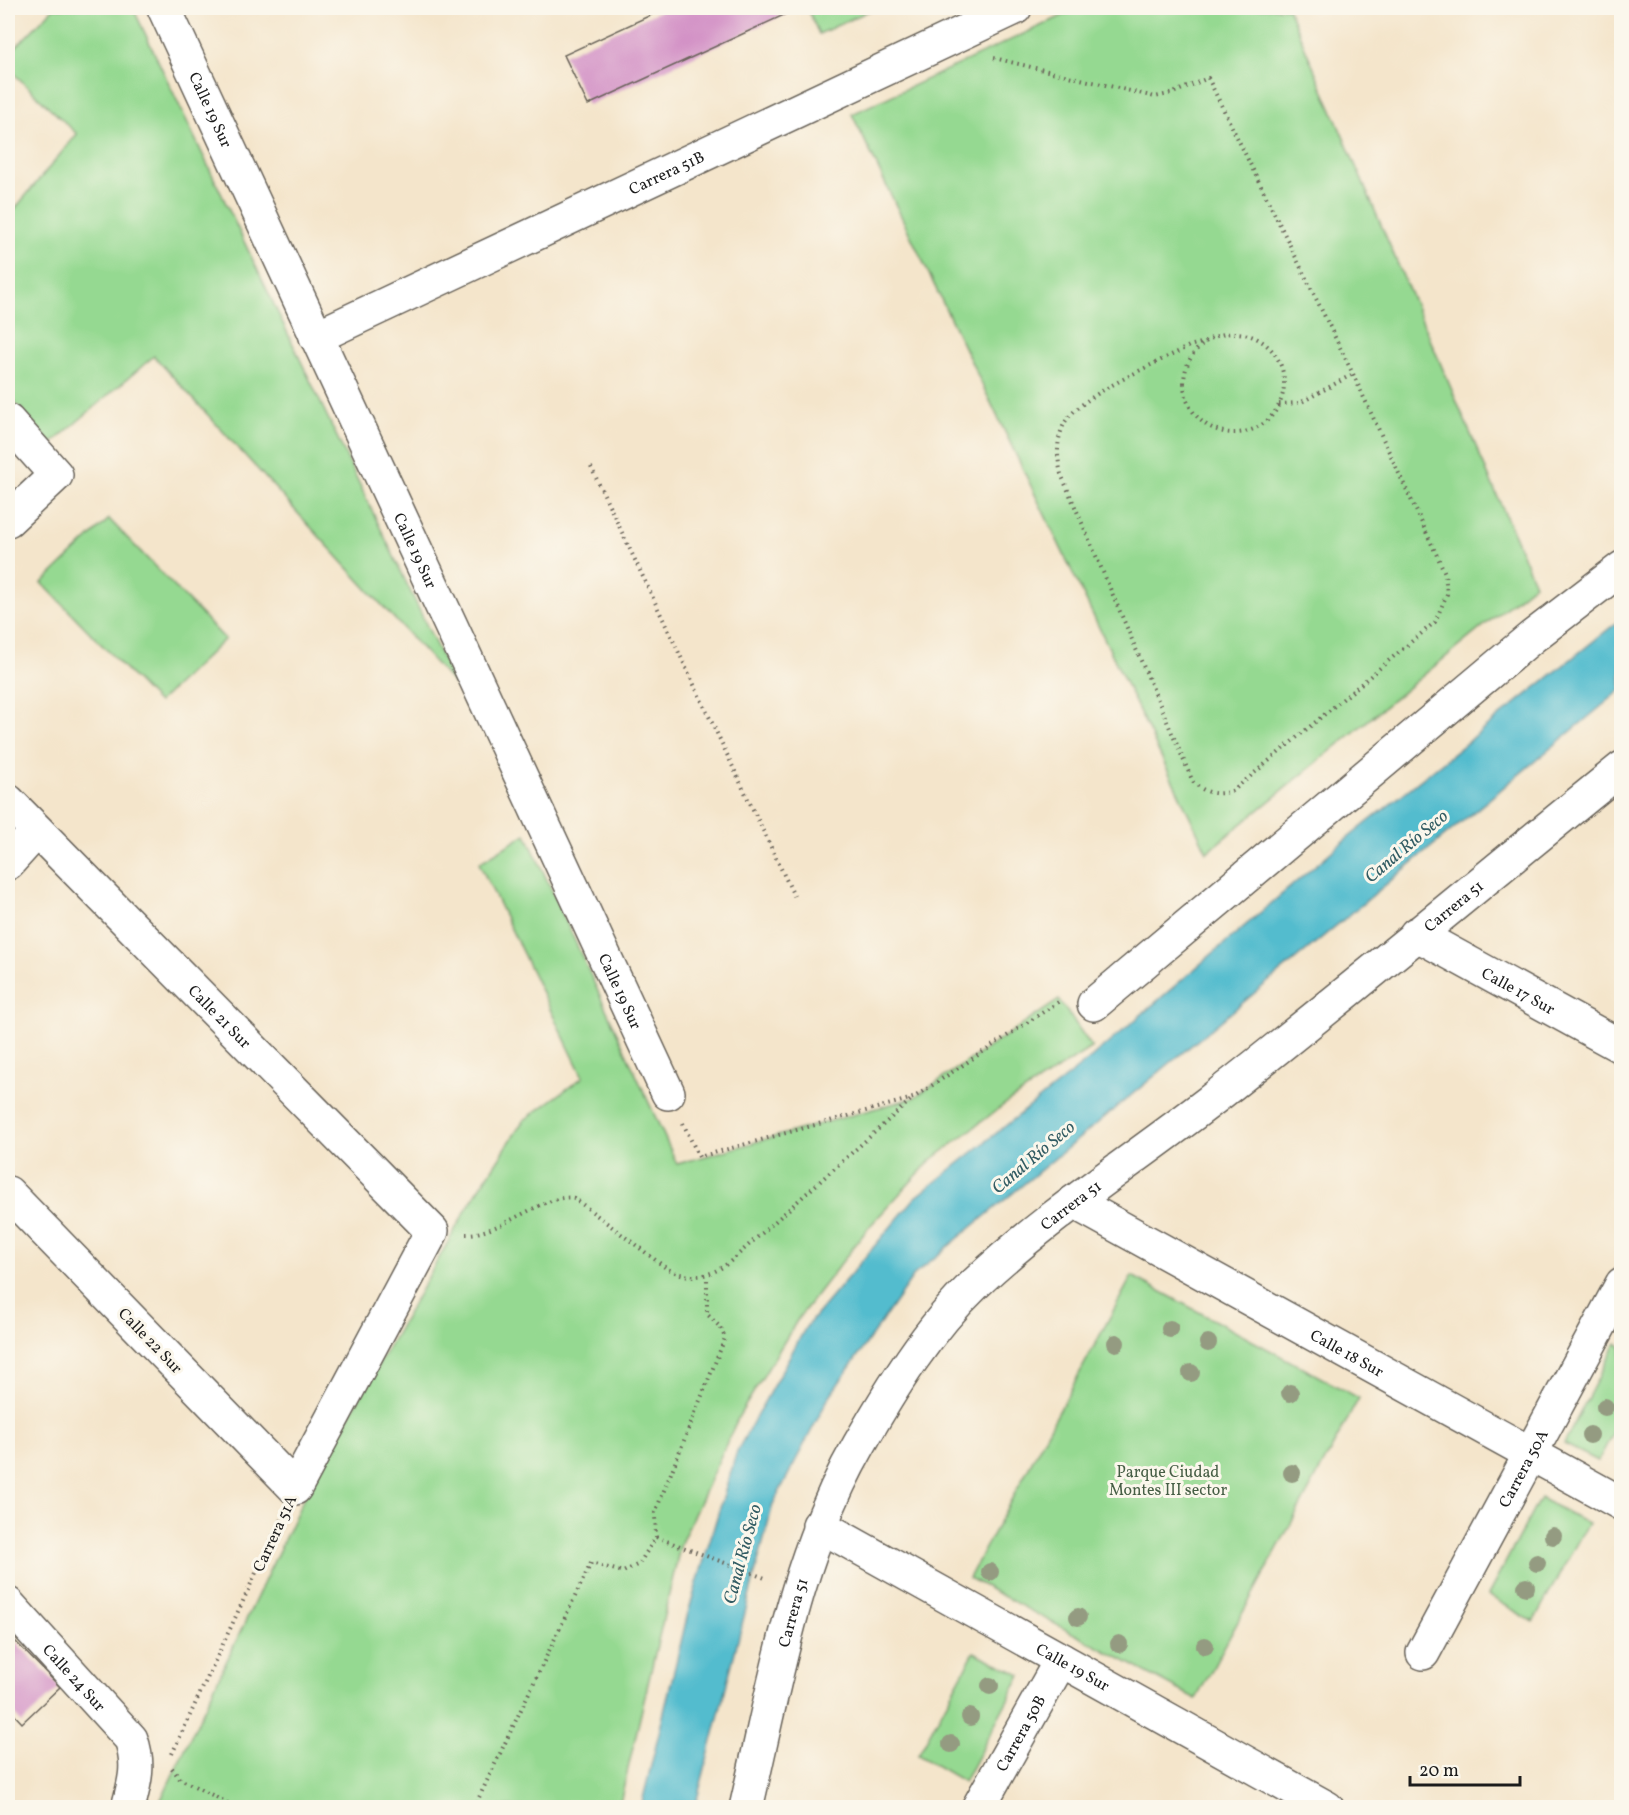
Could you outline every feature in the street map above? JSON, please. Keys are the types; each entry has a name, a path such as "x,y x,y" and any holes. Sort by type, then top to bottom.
{"street":[{"name":"Calle 19 Sur","path":"164,8 668,1093"},
{"name":"Carrera 51B","path":"316,337 1015,8"},
{"path":"8,421 56,475 8,520"},
{"path":"1094,1004 1532,637 1622,568"},
{"name":"Carrera 51","path":"746,1808 797,1590 819,1525 858,1447 904,1372 941,1323 974,1286 1074,1202 1209,1102 1622,768"},
{"name":"Calle 21 Sur","path":"8,801 432,1231"},
{"path":"8,863 38,831"},
{"name":"Calle 17 Sur","path":"1416,934 1622,1047"},
{"name":"Calle 22 Sur","path":"8,1193 295,1488"},
{"name":"Calle 18 Sur","path":"1074,1202 1622,1504"},
{"name":"Carrera 51A","path":"295,1488 432,1231"},
{"name":"Carrera 50A","path":"1423,1653 1622,1284"},
{"name":"Calle 19 Sur","path":"819,1525 1327,1808"},
{"name":"Calle 24 Sur","path":"8,1604 130,1739 136,1754 137,1770 128,1808"},
{"name":"Carrera 50B","path":"978,1808 1061,1660"}],"path":[{"path":"938,44 1155,97 1173,93 1208,78 1353,374 1445,573 1447,594 1435,622 1234,790 1214,794 1202,790 1193,782 1061,474 1057,456 1065,424 1075,410 1092,397 1179,351 1230,333 1243,334 1266,345 1275,355 1284,379 1279,404 1262,424 1238,433 1212,428 1201,421 1187,400 1184,374 1188,361 1205,342"},
{"path":"1279,404 1300,403 1353,374"},
{"path":"591,467 794,896"},
{"path":"432,1231 469,1234 481,1232 566,1196 582,1201 666,1268 679,1275 707,1276 732,1260 913,1098 1059,1000 1075,1019 1094,1004"},
{"path":"668,1093 699,1157 913,1098"},
{"path":"474,1808 591,1563 616,1572 632,1570 639,1564 656,1537 655,1513 725,1338 721,1328 707,1314 707,1276"},
{"name":"Carrera 51A","path":"238,1808 180,1779 169,1762 295,1488"},
{"path":"656,1537 760,1576"}],"green space":[{"path":"54,8 133,8 455,685 154,356 51,444 8,394 8,217 77,134 8,68 8,55"},
{"path":"807,8 875,8 819,34"},
{"path":"1079,8 1288,8 1535,584 1207,852 852,114"},
{"path":"109,519 225,639 158,703 42,583"},
{"path":"526,834 677,1164 913,1098 1059,1000 1092,1047 1009,1101 930,1161 869,1227 798,1319 739,1416 681,1543 619,1807 157,1808 308,1489 469,1205 523,1121 583,1077 479,863"},
{"name":"Parque Ciudad Montes III sector","path":"1132,1276 1359,1398 1196,1699 969,1578"},
{"path":"1616,1343 1621,1346 1621,1418 1598,1461 1564,1444"},
{"path":"1540,1498 1588,1523 1533,1622 1488,1595"},
{"path":"974,1652 1021,1675 964,1782 918,1755"}],"water":[{"name":"Canal Río Seco","path":"1621,619 1621,690 915,1274 829,1397 773,1504 695,1807 641,1807 688,1613 737,1451 806,1327 915,1198 1092,1057 1338,846"}],"building":[{"path":"666,8 799,8 588,105 564,55"},
{"path":"14,1640 60,1687 22,1723 8,1708 8,1646"}]}
